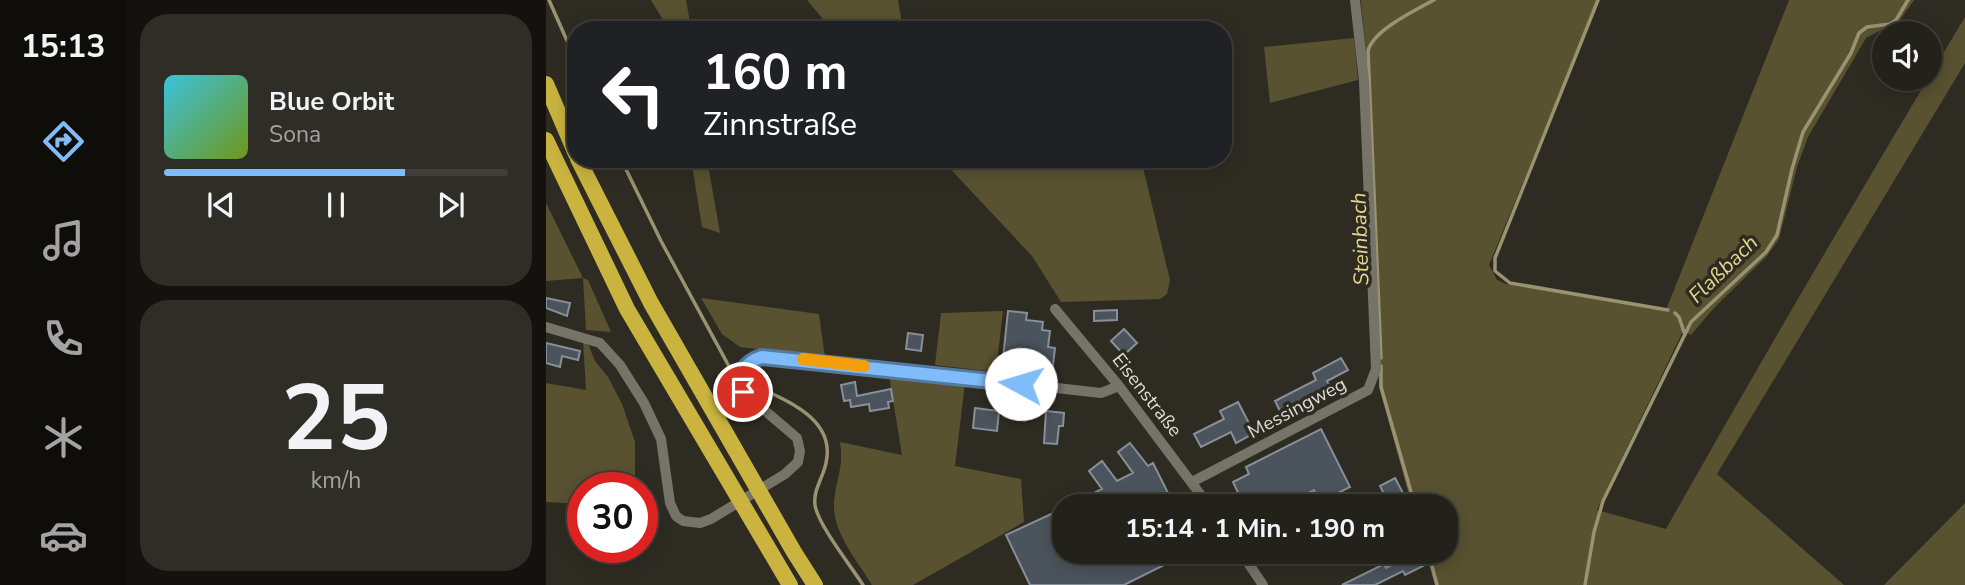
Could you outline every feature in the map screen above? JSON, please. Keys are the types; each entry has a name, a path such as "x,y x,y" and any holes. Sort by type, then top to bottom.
{"highway":[{"path":"546,84 567,133"},
{"path":"546,140 627,309 790,585"},
{"path":"583,168 651,303 793,552 815,585"}],"street":[{"name":"Messingweg","path":"1192,482 1368,390 1373,382 1376,369 1364,81 1355,0"},
{"name":"Eisenstraße","path":"1055,309 1119,386 1200,494"},
{"path":"546,327 595,341 612,355 644,403 661,439 670,503 676,516 692,523 711,519 785,474 793,468 799,457 797,438 748,398 740,385 745,366 753,359 762,357 1101,393 1119,386"},
{"path":"1249,564 1263,585"}],"shaded area":[{"path":"651,0 686,0 690,21 664,21"},
{"path":"807,0 898,0 902,21 824,21"},
{"path":"1361,0 1598,0 1489,265 1497,280 1506,284 1666,310 1789,0 1914,0 1898,21 1872,21 1872,35 1866,38 1808,137 1797,167 1779,239 1767,256 1714,308 1691,335 1683,331 1597,510 1666,529 1921,91 1942,91 1942,56 1965,17 1965,63 1717,474 1844,585 1435,585 1429,564 1458,564 1458,494 1409,494 1379,387 1369,95"},
{"path":"1354,38 1358,80 1270,103 1264,47"},
{"path":"692,168 709,168 720,233 702,227"},
{"path":"949,168 1143,168 1170,280 1167,294 1160,299 1061,302 1032,256"},
{"path":"546,203 583,278 546,281"},
{"path":"583,278 588,280 611,332 586,330"},
{"path":"701,298 819,314 825,358 740,347 722,334"},
{"path":"1003,311 996,372 935,365 941,313"},
{"path":"583,341 589,346 595,361 608,377 622,404 635,442 635,472 567,472 567,503 546,502 546,383 586,390"},
{"path":"889,376 965,383 955,466 1021,479 1024,522 913,585 872,585 841,535 834,513 841,460 840,442 902,455"},
{"path":"1965,503 1965,585 1884,585"}],"building":[{"path":"546,298 570,303 567,316 546,308"},
{"path":"1117,310 1117,320 1094,321 1094,311"},
{"path":"1008,311 1027,313 1026,320 1043,322 1042,330 1050,331 1048,347 1055,348 1052,374 1002,368"},
{"path":"1124,329 1137,343 1124,355 1111,341"},
{"path":"908,333 923,335 921,351 906,349"},
{"path":"546,343 580,351 578,360 562,356 560,367 546,363"},
{"path":"1341,358 1348,370 1327,381 1332,391 1301,405 1302,409 1284,419 1275,401 1316,380 1313,373"},
{"path":"855,382 857,396 891,389 893,401 888,402 889,408 870,411 869,404 851,407 850,400 844,401 841,385"},
{"path":"1238,402 1254,433 1236,443 1231,432 1201,447 1194,434 1224,419 1220,411"},
{"path":"975,408 999,411 997,431 973,428"},
{"path":"1046,411 1064,413 1057,444 1044,443"},
{"path":"1321,429 1350,487 1336,494 1316,494 1314,490 1306,494 1239,494 1233,482 1249,474 1246,467"},
{"path":"1130,443 1148,466 1153,463 1168,494 1092,494 1102,489 1089,471 1102,461 1117,481 1133,473 1118,452"},
{"path":"1395,478 1403,494 1384,494 1380,486"},
{"path":"1052,514 1052,564 1166,564 1124,585 1030,585 1006,535"},
{"path":"1384,564 1386,568 1394,564 1423,566 1405,575 1403,571 1375,585 1342,585"}],"waterway":[{"path":"549,0 567,41"},
{"name":"Steinbach","path":"1381,358 1368,51 1386,28 1434,0"},
{"path":"1598,0 1495,258 1495,271 1510,283 1668,310"},
{"name":"Flaßbach","path":"1585,585 1594,532 1603,501 1691,322 1766,252 1777,235 1803,132 1851,53 1859,33 1867,27 1890,24 1896,20 1908,0"},
{"path":"625,168 661,241 731,370"},
{"path":"1675,313 1685,335"},
{"name":"Steinbach","path":"1381,366 1381,387 1412,494"},
{"path":"756,386 794,405 816,423 824,435 826,463 815,494 817,513 863,585"},
{"name":"Steinbach","path":"1431,564 1437,585"}],"slow traffic":[{"path":"803,359 864,366"}],"route":[{"path":"743,392 740,385 745,366 753,359 762,357 783,357 1021,384"}]}
